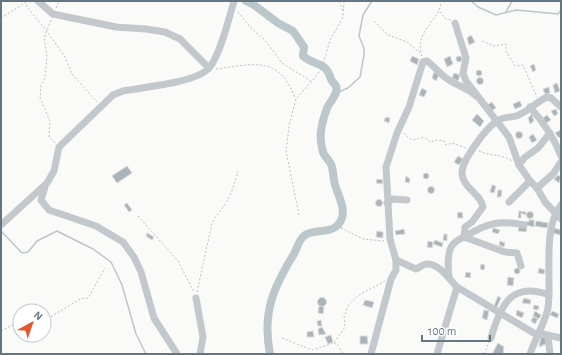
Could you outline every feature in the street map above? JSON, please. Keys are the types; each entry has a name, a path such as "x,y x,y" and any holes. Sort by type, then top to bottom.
{"street":[{"path":"38,1 53,14 116,27 165,32 180,38 207,69"},
{"path":"177,354 154,318 140,272 130,251 123,242 96,226 49,210 42,200 42,192 54,172 59,146 113,95 123,91 196,77 207,69 218,50 233,3"},
{"path":"455,23 466,58 464,77 476,96 497,120 509,137 519,165 554,213 561,219"},
{"path":"371,354 391,279 396,270 396,260 391,243 387,203 386,164 425,61 437,68 447,79 464,86 476,96"},
{"path":"464,237 465,227 472,222 483,207 480,200 466,185 462,174 464,165 479,138 497,120 506,116 515,116 547,97 551,98 561,107"},
{"path":"530,108 550,133 561,156"},
{"path":"519,165 524,158 538,148 550,133"},
{"path":"537,188 553,174 561,162"},
{"path":"509,202 530,181"},
{"path":"1,225 47,183"},
{"path":"387,203 392,199 407,200"},
{"path":"530,354 546,315 549,295 550,252 554,213 561,204"},
{"path":"449,277 448,265 451,247 464,237 487,224 507,222 524,225"},
{"path":"464,237 505,252 517,253 521,266"},
{"path":"396,260 406,263 416,269 423,265 430,265 449,277 457,287 498,312 538,334 561,338"},
{"path":"437,354 457,287"},
{"path":"490,338 498,312 509,299 524,291 536,290 549,295"},
{"path":"196,298 203,337 200,354"},
{"path":"548,336 550,354"}],"path":[{"path":"1,18 28,1"},
{"path":"59,1 44,38 47,56 45,78 41,86 40,100 50,122 49,137 59,146"},
{"path":"339,1 344,12"},
{"path":"298,215 286,151 289,126 296,99 312,82 323,65 330,40 343,17 344,1"},
{"path":"421,54 421,36 439,11 442,1"},
{"path":"25,2 26,7 46,30 65,57 72,74 100,106"},
{"path":"233,3 251,28 265,40 282,64 312,82"},
{"path":"439,11 446,19 455,23"},
{"path":"374,21 388,35 407,42 421,54 425,61"},
{"path":"482,41 494,46 506,44 506,51 514,65 516,66 523,64 533,90 540,100"},
{"path":"207,69 252,64 275,69 286,79 296,99"},
{"path":"399,130 412,141 424,137 431,142 436,140 444,141 446,145 452,143 489,155 505,157 519,165"},
{"path":"196,298 212,222 217,213 226,204 234,187 238,171"},
{"path":"138,216 178,261 196,298"},
{"path":"341,228 362,239 391,243"},
{"path":"52,316 80,299 88,298 105,268"},
{"path":"282,338 312,350 334,343 345,327 344,317 349,304 359,295 391,279"},
{"path":"1,331 12,325"},
{"path":"484,354 490,338"},
{"path":"334,343 338,345 343,354"}],"building":[{"path":"471,35 475,42 469,45 467,38"},
{"path":"412,56 419,59 417,65 410,61"},
{"path":"450,56 453,64 447,67 444,59"},
{"path":"459,56 462,59 459,62 456,59"},
{"path":"534,64 536,70 533,72 530,66"},
{"path":"479,70 482,73 479,76 476,73"},
{"path":"434,72 439,75 436,81 432,78"},
{"path":"454,73 460,75 458,81 452,78"},
{"path":"480,77 483,78 483,84 480,85 477,84 476,81 477,78"},
{"path":"557,83 560,91 555,93 553,85"},
{"path":"549,87 550,93 545,94 543,89"},
{"path":"422,88 427,91 424,97 419,95"},
{"path":"520,101 522,106 515,109 513,104"},
{"path":"492,102 496,108 491,111 487,105"},
{"path":"556,109 558,114 554,116 551,111"},
{"path":"477,114 484,121 480,127 472,120"},
{"path":"532,114 535,115 532,116 534,121 530,124 528,118"},
{"path":"547,115 551,120 546,123 543,118"},
{"path":"386,117 390,118 389,123 384,121"},
{"path":"560,130 561,136 559,138 555,133"},
{"path":"519,132 522,135 519,138 516,135"},
{"path":"533,134 537,140 532,143 529,137"},
{"path":"458,156 463,159 459,165 454,162"},
{"path":"127,166 132,173 117,183 112,176"},
{"path":"426,173 429,176 426,179 423,176"},
{"path":"558,175 561,177 559,183 554,179"},
{"path":"406,176 410,179 409,183 405,182"},
{"path":"377,179 383,180 382,184 376,183"},
{"path":"492,185 496,186 494,193 490,192"},
{"path":"431,187 434,190 431,193 428,190"},
{"path":"498,190 502,190 501,197 497,197"},
{"path":"379,200 382,203 379,206 376,203"},
{"path":"127,203 132,210 129,212 124,205"},
{"path":"519,211 526,212 526,215 521,213 521,218 518,218"},
{"path":"462,212 463,218 458,218 457,213"},
{"path":"530,212 533,215 530,218 527,215"},
{"path":"529,220 534,220 534,227 526,225 526,221 529,222"},
{"path":"536,221 548,223 547,228 535,226"},
{"path":"519,226 527,228 526,232 518,231"},
{"path":"493,228 500,230 498,234 492,232"},
{"path":"554,228 561,230 560,235 553,233"},
{"path":"404,229 405,234 396,235 395,231"},
{"path":"377,231 383,232 383,238 376,237"},
{"path":"147,233 154,237 152,240 146,236"},
{"path":"444,234 447,234 447,241 443,240"},
{"path":"435,240 443,243 442,247 433,244"},
{"path":"428,241 433,242 432,248 427,247"},
{"path":"500,241 505,243 504,247 499,245"},
{"path":"481,264 485,265 484,270 480,269"},
{"path":"517,268 520,271 517,274 514,271"},
{"path":"539,268 545,270 544,274 538,273"},
{"path":"466,272 471,273 470,278 465,277"},
{"path":"508,277 514,278 513,286 507,285"},
{"path":"498,296 501,298 497,307 494,306"},
{"path":"320,298 324,298 326,302 324,306 320,306 318,304 318,300"},
{"path":"524,298 531,300 530,304 522,303"},
{"path":"365,300 374,302 372,308 363,305"},
{"path":"534,305 539,306 538,310 533,309"},
{"path":"319,306 324,307 323,314 318,313"},
{"path":"484,310 489,311 487,320 482,318"},
{"path":"517,310 524,313 522,318 516,315"},
{"path":"535,311 541,315 539,319 533,316"},
{"path":"552,311 559,314 557,318 550,315"},
{"path":"533,317 538,319 535,324 531,321"},
{"path":"321,320 322,326 318,326 317,321"},
{"path":"322,327 326,334 319,335 318,329"},
{"path":"313,331 314,337 307,337 307,332"},
{"path":"331,335 333,342 328,344 325,337"},
{"path":"360,336 367,336 368,344 360,344"},
{"path":"541,337 547,338 545,345 542,345 542,347 539,346"},
{"path":"498,343 504,347 503,354 492,354"}],"waterway":[{"path":"246,1 254,5 278,23 293,31 304,47 303,56 323,66 329,73 331,80 337,89 327,108 321,129 321,140 324,154 332,167 335,185 342,206 343,211 341,221 334,228 325,231 312,232 302,238 299,242 280,278 271,301 267,326 270,354"},
{"path":"336,93 348,88 360,77 364,48 359,36 363,15 372,1"},
{"path":"471,1 478,7 496,15 516,10 558,14 561,10"},
{"path":"506,12 512,1"},
{"path":"1,231 22,253 28,252 37,241 57,231 93,249 111,262 122,285 136,334 146,354"}]}
